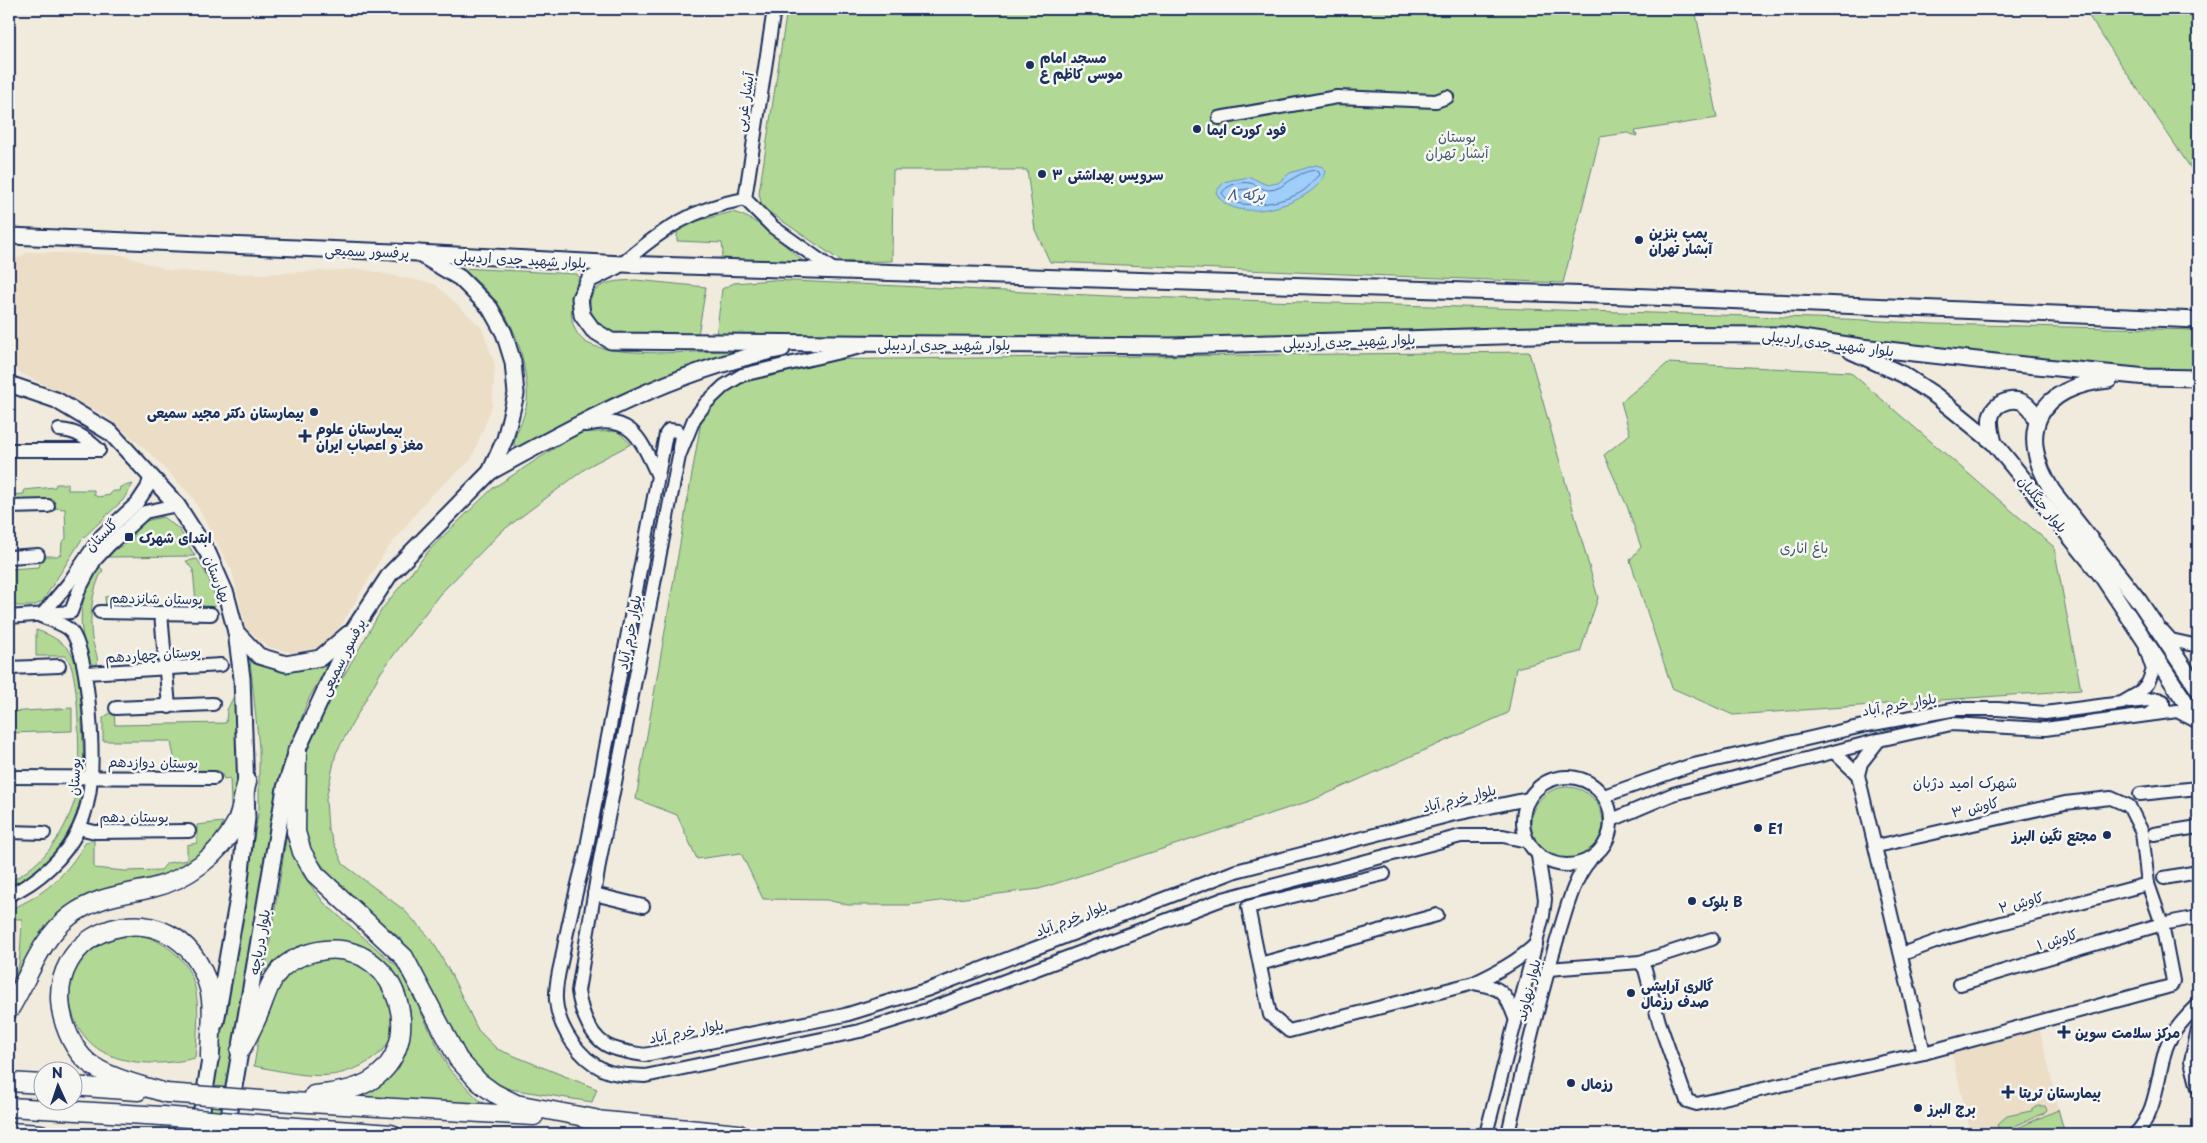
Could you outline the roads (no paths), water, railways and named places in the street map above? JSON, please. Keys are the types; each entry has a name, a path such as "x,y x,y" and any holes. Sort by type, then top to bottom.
{"highway":[{"path":"297,751 296,832 302,852 316,874 404,957 458,1059 479,1082 494,1093 516,1104 595,1119"},
{"path":"9,1010 45,942 69,917 105,897 152,888 179,879 206,860 216,850 236,822 247,782"},
{"path":"166,1093 98,1069 76,1050 61,1013 60,996 65,973 75,952 94,936 118,927 148,925 173,936 193,954 209,988 210,1057"},
{"path":"240,1051 255,1024 273,980 293,960 318,951 344,951 373,963 384,973 400,1004 402,1020 400,1038 387,1065 378,1075 363,1085 347,1091 275,1100"},
{"path":"9,1082 32,1083"},
{"path":"82,1087 595,1119 740,1134"},
{"path":"9,1106 391,1134"},
{"path":"9,1132 41,1134"}],"main road":[{"path":"9,246 16,236"},
{"name":"پرفسور سمیعی","path":"16,236 418,253 460,278 490,308 504,333 513,362 516,394 505,438 490,472 390,574 352,632 297,751"},
{"name":"بلوار شهید جدی اردبیلی","path":"418,253 622,264 1620,296 2198,320"},
{"name":"بلوار شهید جدی اردبیلی","path":"622,264 605,270 589,280 580,298 582,315 593,330 611,341 1172,346 1566,334 1782,335 1834,343 2147,377 2198,378"},
{"path":"490,472 562,432 684,376 750,355 817,342"},
{"name":"بلوار جنگلبان","path":"1834,343 1904,375 1936,396 1994,443 2102,576 2198,721"},
{"path":"1994,443 1990,428 1992,414 1996,406 2006,401 2018,401 2029,405 2037,420 2049,403 2064,391 2088,382 2147,377"},
{"name":"بهارستان","path":"12,384 56,400 111,433 177,505 208,553 226,594 236,632 242,678 247,782"},
{"name":"بلوار جنگلبان","path":"2037,420 2034,434 2036,457 2042,475 2053,492 2139,601 2198,689"},
{"path":"236,632 259,656 286,664 320,658 352,632"},
{"name":"بلوار دریاچه","path":"226,1134 285,788 297,751"},
{"name":"بلوار دریاچه","path":"198,1134 238,898 247,818 247,782"}],"street":[{"name":"آبشار غربی","path":"746,199 774,9"},
{"path":"1219,118 1337,97 1436,101 1448,97"},
{"path":"622,264 676,222 702,209 746,199 773,227 835,271"},
{"path":"9,230 16,236"},
{"name":"بلوار خرم آباد","path":"679,456 694,420 706,403 724,386 742,375 877,344"},
{"path":"562,432 603,421 616,422 630,428 643,443 658,476"},
{"path":"9,450 99,450 85,437 71,431 59,430"},
{"name":"بلوار خرم آباد","path":"1527,841 1503,836 1461,836 1245,893 1223,899 927,1010 860,1031 646,1076 605,1070 590,1062 567,1034 556,1000 568,920 584,857 666,434 669,430 678,430 681,436 679,456 600,859 578,991 580,1009 594,1034 611,1048 644,1055 845,1015 928,989 1236,871 1451,815 1528,799"},
{"name":"گلستان","path":"41,616 68,584 101,536 137,502 147,488 151,476"},
{"name":"گلستان","path":"71,612 79,590 95,560 110,544 145,512 177,505"},
{"path":"9,507 48,506"},
{"path":"9,557 38,555"},
{"path":"2139,601 2170,640 2198,646"},
{"path":"9,617 41,616 71,612"},
{"name":"بوستان","path":"9,895 24,888 43,874 65,851 79,828 87,805 91,776 86,674 70,630 71,612"},
{"name":"بوستان شانزدهم","path":"100,612 211,614"},
{"path":"161,613 169,707"},
{"path":"41,616 70,630"},
{"name":"بلوار خرم آباد","path":"1604,796 1689,766 1867,725 1957,709 2045,713 2122,703 2140,693 2148,683 2153,670 2141,633"},
{"name":"بوستان چهاردهم","path":"86,674 221,665"},
{"path":"9,668 59,666"},
{"path":"2122,703 2158,699 2163,702 2163,706 2158,710 2144,714"},
{"path":"116,708 214,704"},
{"path":"1612,820 1673,794 1879,740 1951,724 2045,729 2177,711 2198,721"},
{"path":"1879,740 1861,763 1858,775 1877,846 1924,1054"},
{"path":"1834,752 1858,775"},
{"name":"بوستان دوازدهم","path":"9,777 214,778"},
{"path":"1566,777 1587,782 1604,796 1612,820 1607,843 1590,860 1577,865 1564,866 1550,863 1538,856 1527,841 1523,827 1523,813 1528,799 1544,784 1566,777"},
{"path":"2140,794 2198,788"},
{"name":"کاوش ۳","path":"1877,846 2065,803 2111,798 2129,806 2142,832 2148,884"},
{"path":"2154,834 2198,827"},
{"name":"بوستان دهم","path":"79,828 95,832 189,831"},
{"path":"9,832 44,833"},
{"name":"بلوار نهاوند","path":"1486,1134 1536,944 1545,899 1538,856"},
{"path":"584,857 600,859"},
{"name":"بلوار نهاوند","path":"1508,1134 1548,969 1568,905 1582,870 1590,860"},
{"path":"2164,878 2198,872"},
{"path":"1322,873 1325,888"},
{"path":"1248,907 1384,874"},
{"path":"1640,962 1645,969 1659,1022 1687,1101 1697,1104 1924,1054 2167,988 2173,981 2162,924 2148,884"},
{"name":"کاوش ۲","path":"1902,954 1950,937 2148,884"},
{"path":"1245,893 1270,1015 1289,1031 1474,983 1503,970 1536,944"},
{"path":"594,894 643,906"},
{"path":"1260,964 1437,915"},
{"name":"کاوش ۱","path":"1960,984 2162,924 2198,917"},
{"path":"1548,969 1640,962 1712,939"},
{"path":"1474,983 1496,987 1508,1000 1515,1018"},
{"path":"2135,1134 2139,1130 2153,1101 2164,1056 2172,1036 2198,1006"},
{"path":"2198,1029 2191,1061 2198,1088"}],"water":[{"name":"برکه ۸","path":"1316,165 1323,167 1326,172 1319,184 1306,194 1272,208 1238,209 1225,203 1216,192 1224,182 1250,177 1267,185 1278,183 1290,173"}],"place":[{"name":"مسجد امام موسی کاظم ع","path":"1030,65"},
{"name":"فود کورت ایما","path":"1197,129"},
{"name":"سرویس بهداشتی ۳","path":"1042,174"},
{"name":"پمپ بنزین آبشار تهران","path":"1639,240"},
{"name":"بیمارستان دکتر مجید سمیعی","path":"314,412"},
{"name":"بیمارستان علوم مغز و اعصاب ایران","path":"305,436"},
{"name":"ابتدای شهرک","path":"129,537"},
{"name":"E1","path":"1758,828"},
{"name":"مجتع نگین البرز","path":"2107,835"},
{"name":"بلوک B","path":"1692,901"},
{"name":"گالری آرایشی صدف رزمال","path":"1631,993"},
{"name":"مرکز سلامت سوین","path":"2064,1032"},
{"name":"رزمال","path":"1571,1083"},
{"name":"بیمارستان تریتا","path":"2008,1092"},
{"name":"برج البرز","path":"1918,1108"}],"district":[{"name":"شهرک امید دژبان","path":"1965,781"}],"park label":[{"name":"بوستان آبشار تهران","path":"1457,144"},
{"name":"باغ اناری","path":"1804,547"}]}
